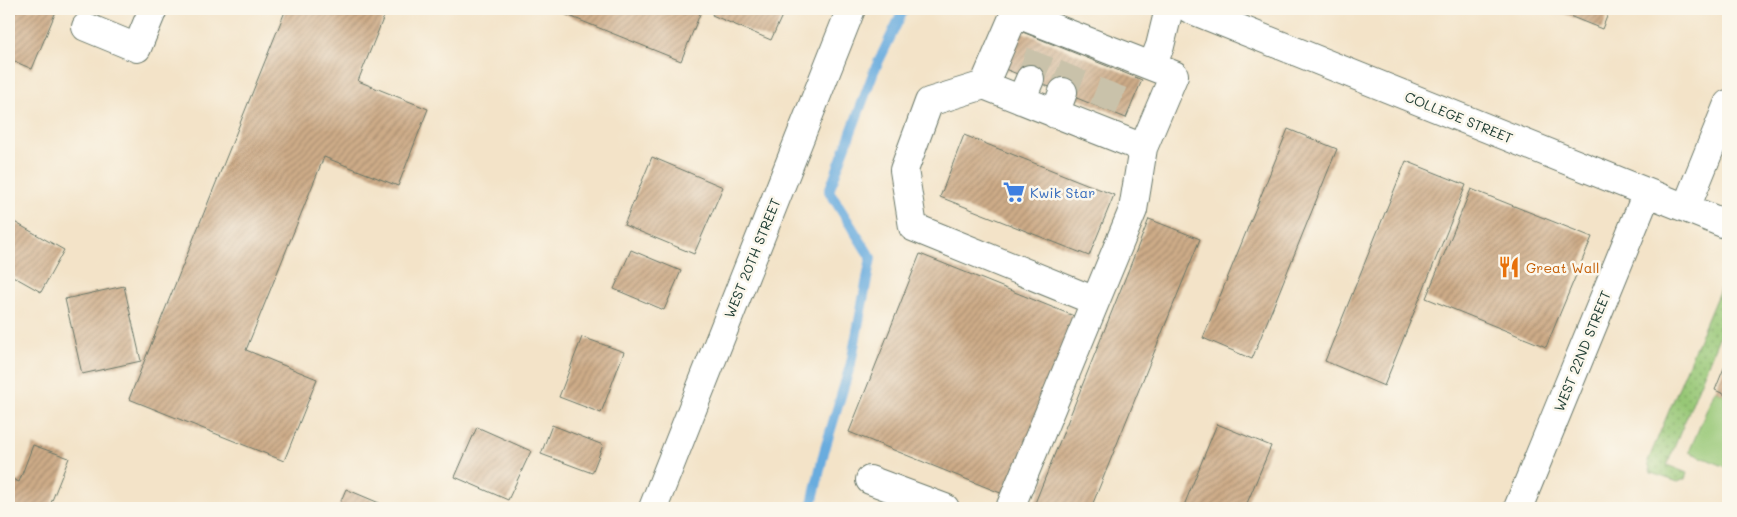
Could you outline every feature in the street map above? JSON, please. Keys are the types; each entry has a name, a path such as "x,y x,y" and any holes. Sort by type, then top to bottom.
{"street":[{"path":"86,27 137,48 153,9"},
{"name":"WEST 20TH STREET","path":"653,508 851,9"},
{"path":"1152,66 1160,46 1169,9"},
{"name":"COLLEGE STREET","path":"1190,9 1728,225"},
{"path":"984,85 1016,11 1048,34 1121,63 1152,66 1174,75 1143,148 1133,210 1010,508"},
{"path":"1095,301 913,227 904,170 929,102 984,85 1025,90 1059,103 1098,119 1143,148"},
{"path":"1686,208 1728,104"},
{"name":"WEST 22ND STREET","path":"1518,508 1647,193"},
{"path":"870,480 945,508"}],"green space":[{"path":"1725,277 1728,279 1728,315 1667,465 1687,473 1685,479 1678,482 1651,473 1648,461"},
{"path":"1715,390 1728,396 1728,461 1726,467 1689,452"}],"building":[{"path":"11,9 57,9 32,69 9,59 9,14"},
{"path":"286,9 387,9 358,81 428,109 398,186 324,157 246,350 317,379 284,461 129,399"},
{"path":"552,9 702,9 681,61"},
{"path":"715,9 785,9 771,40 712,15"},
{"path":"1552,9 1610,9 1602,29"},
{"path":"1020,31 1142,80 1126,118 1005,69"},
{"path":"1288,129 1337,149 1252,359 1203,338"},
{"path":"964,135 1114,195 1089,256 940,197"},
{"path":"652,157 723,187 694,254 624,225"},
{"path":"1406,161 1466,185 1384,386 1325,361"},
{"name":"Great Wall","path":"1471,189 1592,237 1546,347 1426,298"},
{"path":"9,219 64,250 41,292 9,274"},
{"path":"1149,219 1200,239 1091,508 1033,508"},
{"path":"631,250 681,271 664,310 614,289"},
{"path":"920,254 1079,318 1008,496 849,432"},
{"path":"124,286 141,361 82,374 65,299"},
{"path":"582,337 624,352 601,413 559,397"},
{"path":"1728,358 1728,396 1715,390"},
{"path":"1217,424 1271,446 1245,508 1183,508"},
{"path":"552,425 603,445 592,473 541,454"},
{"path":"477,427 531,451 508,500 455,477"},
{"path":"33,445 69,458 49,508 9,508 9,480 10,478 19,482"},
{"path":"346,489 391,508 338,508"}],"waterway":[{"path":"811,508 824,452 851,363 871,258 829,191 874,71 904,9"}],"tunnel":[{"path":"1030,79 1045,41"},
{"path":"1063,92 1079,54"},
{"path":"1103,109 1118,71"}],"place":[{"name":"Kwik Star","path":"1014,192"},
{"name":"Great Wall","path":"1509,267"}]}
